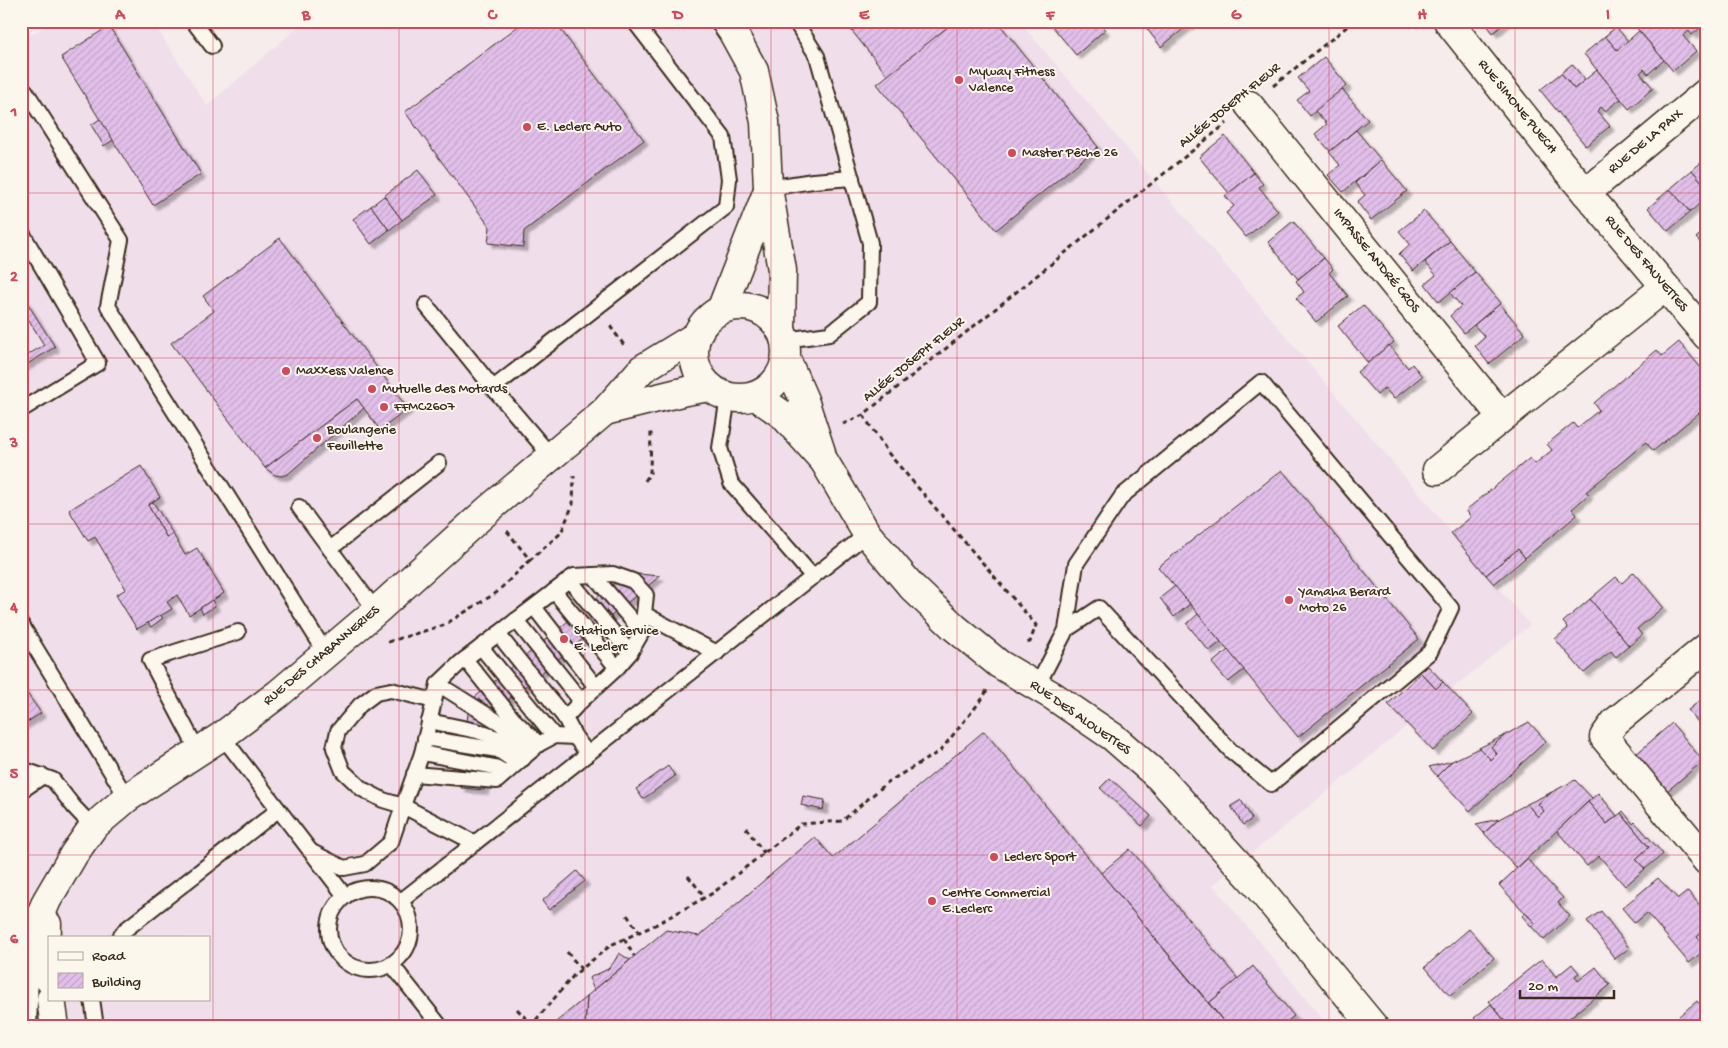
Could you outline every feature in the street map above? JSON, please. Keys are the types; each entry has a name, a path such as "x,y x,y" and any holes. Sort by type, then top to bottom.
{"street":[{"path":"725,21 754,71 765,122 768,188 782,270 784,343 781,374 771,387 756,396 742,399 719,392 698,373 694,354 696,336 702,325 711,316 722,310 738,306 755,308 770,317 784,343 824,461"},
{"name":"RUE SIMONE PUECH","path":"1448,21 1586,193"},
{"name":"RUE DE LA PAIX","path":"1586,193 1707,92"},
{"name":"IMPASSE ANDRÉ CROS","path":"1249,105 1502,417"},
{"path":"722,310 768,188"},
{"name":"RUE DES FAUVETTES","path":"1586,193 1707,336"},
{"path":"1437,470 1665,287"},
{"name":"RUE DES CHABANNERIES","path":"22,1027 24,974 35,928 47,900 74,854 93,827 127,798 222,736 278,694 489,509 604,412 642,369 696,336"},
{"name":"RUE DES CHABANNERIES","path":"604,412 686,391 719,392"},
{"path":"756,396 783,415 824,461"},
{"name":"RUE DES ALOUETTES","path":"824,461 867,534 912,587 954,627 999,664 1037,686 1113,737 1160,778 1251,878 1374,1027"},
{"path":"1707,647 1615,722 1604,737 1707,861"},
{"name":"RUE DES CHABANNERIES","path":"47,900 46,960 48,973"},
{"path":"51,1000 55,1027"}],"lane":[{"path":"193,21 212,46"},
{"path":"493,388 726,206 729,179 723,137 634,21"},
{"path":"784,343 829,334 869,302 870,243 817,56 795,21"},
{"path":"25,90 121,240 108,306 326,653"},
{"path":"768,188 814,181 852,178"},
{"path":"21,232 98,363 21,410"},
{"path":"426,305 551,456"},
{"path":"1037,686 1066,630 1076,564 1122,496 1261,382 1451,608 1430,652 1271,784 1231,751 1099,608 1066,630"},
{"path":"719,392 720,448 731,483 813,577"},
{"path":"330,549 439,463"},
{"path":"299,507 376,610"},
{"path":"401,901 867,534"},
{"path":"593,574 642,632"},
{"path":"351,893 365,864 391,842 422,752 438,684 465,659 574,576 613,574 633,581 646,595 642,632 630,653 617,668 565,718"},
{"path":"570,579 630,653"},
{"path":"554,592 617,668"},
{"path":"534,607 596,687"},
{"path":"644,614 717,653"},
{"path":"516,620 581,701"},
{"path":"21,624 127,798"},
{"path":"198,751 150,660 238,632"},
{"path":"498,634 565,718 588,754"},
{"path":"481,647 554,736"},
{"path":"465,659 513,719 528,755"},
{"path":"438,684 500,723 528,755"},
{"path":"434,701 391,690 376,693 360,705 338,730 334,748 343,771 362,789 383,800 403,806 475,843"},
{"path":"429,720 477,731 503,740 528,755"},
{"path":"222,736 310,851 351,893"},
{"path":"414,774 497,781 554,736 576,737"},
{"path":"425,738 528,755"},
{"path":"422,752 495,767 506,773"},
{"path":"21,771 25,770 53,780 74,807 93,827"},
{"path":"21,791 44,776"},
{"path":"121,936 125,930 278,810"},
{"path":"310,851 344,868 365,864"},
{"path":"368,888 380,888 401,901 408,911 412,935 405,952 392,965 381,970 357,969 346,963 337,954 330,936 330,917 336,905 351,893 368,888"},
{"path":"392,965 441,1027"},
{"path":"92,1000 96,1027"}],"path":[{"name":"ALLÉE JOSEPH FLEUR","path":"841,424 863,415 1354,21"},
{"path":"517,1009 531,1026 574,975 611,945 713,893 801,824 842,821 888,782 940,751 983,698 1010,646 1030,642 1036,625 889,454 863,415"},
{"path":"645,481 650,472 651,429"},
{"path":"489,509 530,560 561,532 573,504 574,470"},
{"path":"979,685 986,691"},
{"path":"746,828 764,852"},
{"path":"688,876 705,897"},
{"path":"627,915 639,932"},
{"path":"624,939 634,956"},
{"path":"567,952 581,969"}],"shaded area":[{"path":"53,21 152,21 207,106 305,21 1019,21 1530,625 1213,885 1329,1027 21,1027 21,41"}],"building":[{"path":"525,21 554,21 644,140 524,231 523,247 488,243 490,227 405,112"},
{"path":"844,21 955,21 888,76"},
{"path":"955,21 997,21 1098,147 996,230 877,84"},
{"path":"1048,21 1097,21 1105,30 1076,55"},
{"path":"1141,21 1193,21 1161,47"},
{"path":"1484,21 1507,21 1493,33"},
{"path":"1631,21 1707,22 1692,35 1689,31 1683,36 1696,51 1673,71"},
{"path":"109,26 201,174 153,205 61,57"},
{"path":"1616,27 1628,41 1617,50 1605,36"},
{"path":"1639,31 1664,60 1648,74 1644,69 1640,73 1653,88 1629,109 1584,54 1605,36 1617,50"},
{"path":"1324,57 1347,85 1310,116 1297,100 1309,91 1298,78"},
{"path":"1572,64 1585,80 1574,89 1561,73"},
{"path":"1597,70 1621,99 1605,111 1601,107 1597,111 1610,126 1586,146 1540,90 1561,73 1574,89"},
{"path":"1342,89 1368,120 1330,151 1315,134 1327,124 1315,111"},
{"path":"100,119 113,140 104,146 91,125"},
{"path":"1356,130 1381,160 1343,192 1328,175 1340,165 1329,152"},
{"path":"1225,136 1254,173 1229,193 1199,157"},
{"path":"1707,158 1707,188 1692,170"},
{"path":"1381,160 1407,191 1371,220 1357,202 1365,195 1355,183"},
{"path":"418,170 437,195 402,220 384,196"},
{"path":"1692,170 1707,188 1707,197 1690,212 1670,189"},
{"path":"1254,173 1263,184 1259,187 1278,211 1246,237 1226,213 1234,206 1225,196"},
{"path":"1670,189 1690,212 1668,231 1648,208"},
{"path":"384,196 402,220 389,230 371,206"},
{"path":"371,206 389,230 371,244 353,219"},
{"path":"1424,211 1450,241 1413,271 1399,254 1410,244 1399,231"},
{"path":"1293,221 1324,258 1298,279 1268,242"},
{"path":"1707,228 1707,249 1706,249 1696,238"},
{"name":"Maxxess Valence","path":"280,238 408,409 380,430 357,399 265,468 171,343 214,311 203,296"},
{"path":"1450,241 1475,272 1439,302 1425,284 1436,275 1425,262"},
{"path":"1324,258 1333,269 1329,273 1348,296 1316,322 1296,298 1304,292 1296,281"},
{"path":"1475,272 1501,303 1464,333 1450,316 1461,306 1450,293"},
{"path":"21,293 55,347 21,368 21,359 44,345 21,307"},
{"path":"1500,304 1525,334 1489,364 1475,346 1485,337 1474,325"},
{"path":"1363,305 1394,342 1368,363 1338,326"},
{"path":"1679,342 1707,375 1707,396 1700,402 1705,408 1653,451 1646,442 1586,492 1589,494 1572,509 1577,515 1525,558 1518,549 1486,575 1451,533 1471,517 1466,510 1530,458 1535,464 1552,450 1547,444 1573,423 1577,428 1599,410 1594,403 1657,350 1662,356"},
{"path":"1389,345 1408,368 1412,364 1422,376 1394,399 1385,388 1377,395 1357,372"},
{"path":"357,399 364,408 288,474 282,476 275,475 265,468"},
{"path":"141,466 160,497 148,505 167,538 173,534 185,555 197,548 224,593 189,615 177,595 167,602 172,609 137,629 116,595 126,589 95,537 88,541 69,510"},
{"path":"1282,470 1419,639 1298,737 1158,567"},
{"path":"153,502 173,534 167,538 148,505"},
{"path":"1518,549 1525,558 1494,584 1486,575"},
{"path":"1634,572 1663,607 1637,629 1642,635 1629,646 1590,599 1616,577 1622,583"},
{"name":"Station service E. Leclerc","path":"627,573 660,576 491,714 484,790 461,788 469,702"},
{"path":"1175,586 1190,604 1174,617 1160,598"},
{"path":"1590,599 1629,646 1616,657 1611,651 1584,673 1555,639 1568,628 1563,622"},
{"path":"212,600 215,606 203,614 200,608"},
{"path":"1198,614 1221,642 1209,651 1187,624"},
{"path":"160,615 163,618 151,627 148,623"},
{"path":"1228,650 1244,670 1228,682 1212,663"},
{"path":"1428,666 1443,682 1436,689 1421,673"},
{"path":"1421,673 1436,689 1443,682 1473,714 1433,751 1388,704"},
{"path":"21,685 41,713 21,726"},
{"path":"1707,695 1707,733 1688,710"},
{"path":"1529,722 1546,741 1470,811 1437,776 1452,761 1479,748 1491,760 1497,754 1491,747 1505,735"},
{"path":"1672,723 1703,761 1666,792 1635,755"},
{"name":"Centre Commercial E.Leclerc","path":"984,731 1228,1027 585,1027 587,996 666,930 699,936 815,837 833,858"},
{"path":"1505,735 1491,747 1497,754 1491,760 1479,748"},
{"path":"1452,761 1437,776 1429,767"},
{"path":"668,766 675,776 643,799 636,789"},
{"path":"1110,778 1151,816 1142,826 1100,788"},
{"path":"1575,780 1592,798 1517,868 1484,833 1499,819 1527,804 1538,817 1544,811 1538,804 1552,792"},
{"path":"1552,792 1538,804 1544,811 1538,817 1527,804"},
{"path":"1598,793 1617,816 1607,824 1588,802"},
{"path":"803,796 825,800 823,810 801,805"},
{"path":"1241,800 1252,819 1243,825 1231,806"},
{"path":"1588,802 1607,824 1621,813 1649,847 1636,859 1645,869 1625,886 1599,856 1587,866 1557,831"},
{"path":"1623,811 1633,824 1635,822 1663,854 1645,869 1636,859 1649,847 1621,813"},
{"path":"1499,819 1484,833 1476,824"},
{"path":"1130,849 1238,979 1209,1003 1101,873"},
{"path":"1527,859 1563,898 1558,903 1570,916 1544,940 1531,926 1535,923 1499,885"},
{"path":"577,871 585,881 549,910 542,901"},
{"path":"1658,878 1678,899 1688,891 1707,914 1707,928 1697,937 1707,948 1689,963 1647,913 1635,923 1622,908"},
{"path":"1601,911 1629,948 1615,959 1587,921"},
{"path":"1525,913 1535,923 1531,926 1522,916"},
{"path":"1707,928 1707,948 1697,937"},
{"path":"1469,929 1494,958 1450,996 1425,967"},
{"path":"619,953 630,960 594,990 589,978 608,969"},
{"path":"1542,959 1556,977 1572,964 1579,973 1575,976 1578,981 1596,967 1610,985 1558,1027 1505,1027 1508,1025 1489,1001"},
{"path":"1253,966 1294,1016 1280,1027 1228,1027 1209,1003"},
{"path":"587,996 585,1027 550,1027"},
{"path":"1697,1001 1707,1013 1707,1027 1666,1027"},
{"path":"1491,1004 1508,1025 1505,1027 1481,1027 1474,1018"}],"place":[{"name":"Myway Fitness Valence","path":"959,80"},
{"name":"E. Leclerc Auto","path":"527,127"},
{"name":"Master Pêche 26","path":"1012,153"},
{"name":"Maxxess Valence","path":"286,371"},
{"name":"Mutuelle des Motards","path":"372,389"},
{"name":"FFMC2607","path":"384,407"},
{"name":"Boulangerie Feuillette","path":"317,438"},
{"name":"Yamaha Berard Moto 26","path":"1289,600"},
{"name":"Station service E. Leclerc","path":"564,639"},
{"name":"Leclerc Sport","path":"994,857"},
{"name":"Centre Commercial E.Leclerc","path":"932,901"}]}
